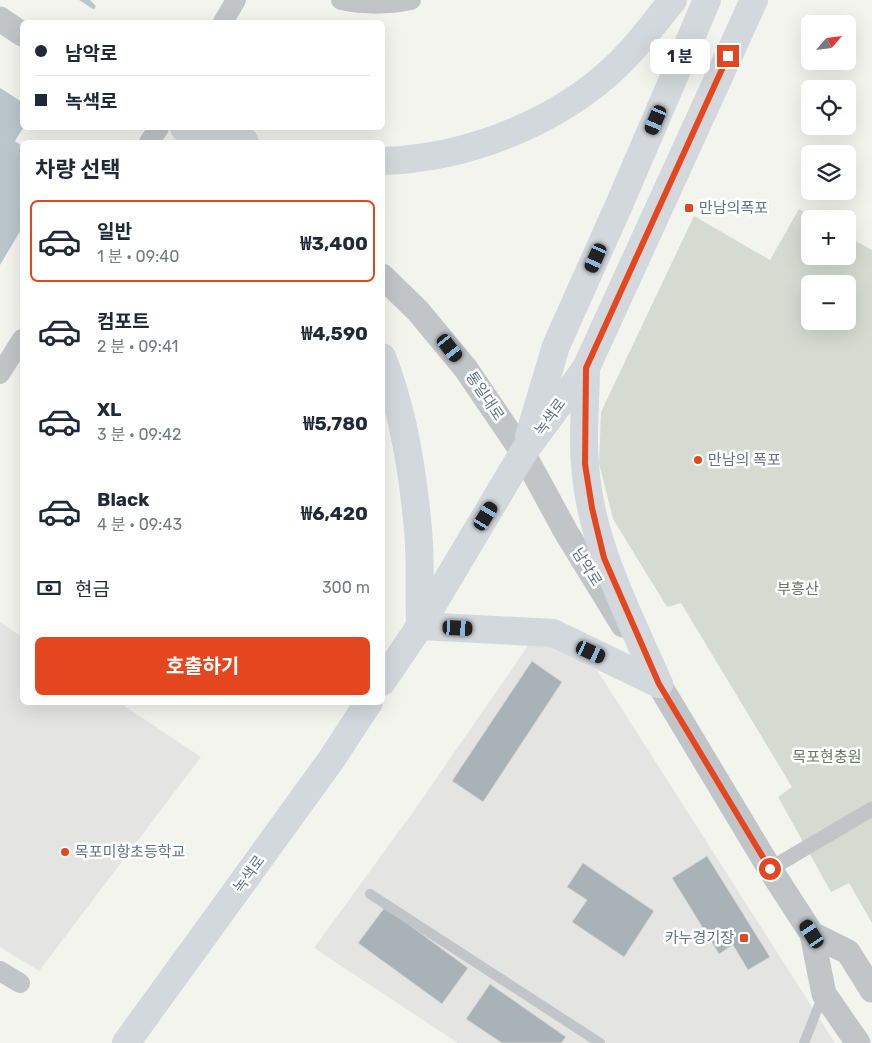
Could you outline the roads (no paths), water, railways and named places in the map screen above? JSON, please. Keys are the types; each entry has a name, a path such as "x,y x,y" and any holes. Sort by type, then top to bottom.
{"main road":[{"path":"385,161 456,151 528,127 566,105 603,78 631,51 673,0"},
{"name":"녹색로","path":"523,453 556,346 707,0"},
{"name":"녹색로","path":"385,678 420,626 523,453 586,368 754,0"},
{"path":"193,130 236,140"},
{"path":"385,366 402,419 411,468 418,532 420,626 553,633 659,684"},
{"path":"586,368 585,464 592,508 604,558 659,684"},
{"name":"녹색로","path":"126,1043 331,760 367,705"}],"street":[{"path":"224,20 236,0"},
{"path":"341,0 381,4 411,0"},
{"path":"0,19 20,33"},
{"path":"174,130 191,140"},
{"name":"통일대로","path":"385,279 418,311 450,348 523,453"},
{"path":"0,374 20,342"},
{"name":"남악로","path":"523,453 566,532 770,869 812,934 824,994 858,1043"},
{"path":"770,869 872,809"},
{"path":"812,934 848,952 872,990"},
{"path":"0,971 20,983"}],"lane":[{"path":"370,894 600,1043"},
{"path":"804,1043 824,994"}],"place":[{"name":"만남의폭포","path":"689,208"},
{"name":"만남의 폭포","path":"698,460"},
{"name":"목포미항초등학교","path":"65,852"},
{"name":"카누경기장","path":"744,938"}],"park label":[{"name":"부흥산","path":"798,589"},
{"name":"목포현충원","path":"827,757"}]}
